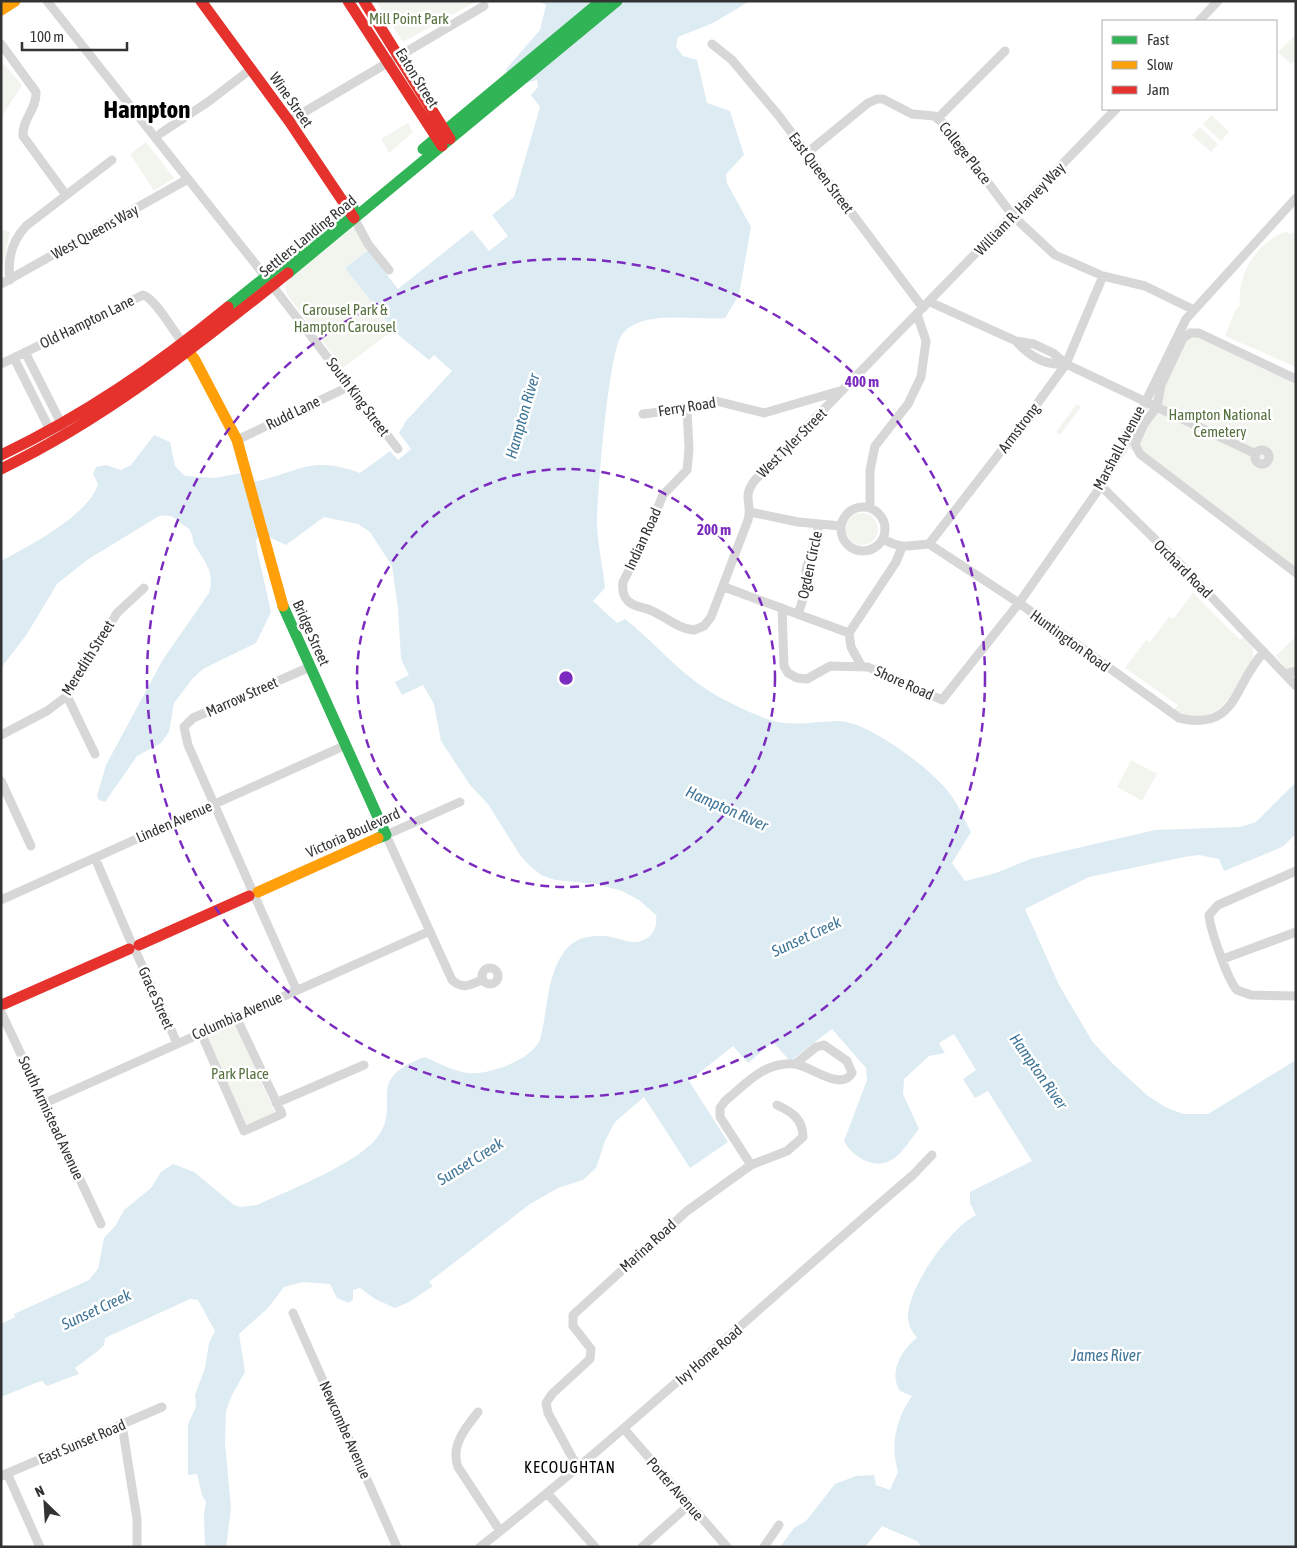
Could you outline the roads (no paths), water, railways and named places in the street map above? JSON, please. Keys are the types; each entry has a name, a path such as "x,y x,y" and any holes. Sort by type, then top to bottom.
{"main road":[{"path":"1,10 14,1"},
{"name":"Wine Street","path":"201,1 289,121 351,215"},
{"name":"Eaton Street","path":"348,1 443,139"},
{"name":"Eaton Street","path":"364,1 399,55 443,139"},
{"name":"Settlers Landing Road","path":"476,112 601,1"},
{"name":"Settlers Landing Road","path":"1,469 64,431 126,399 186,347 616,1"},
{"name":"Bridge Street","path":"186,347 237,440 279,598 386,835"},
{"name":"Settlers Landing Road","path":"1,455 54,437"},
{"name":"Victoria Boulevard","path":"2,1008 386,835"}],"street":[{"name":"South King Street","path":"47,1 269,281 398,449"},
{"path":"1200,20 1218,1"},
{"path":"289,121 484,6"},
{"path":"1,44 36,92 36,100 24,125 23,136 66,194"},
{"name":"East Queen Street","path":"712,44 740,68 807,153 923,308"},
{"path":"938,118 1005,51"},
{"path":"162,133 208,102 251,69"},
{"name":"College Place","path":"807,153 868,103 877,98 888,101 915,115 938,118 1013,216 1055,255 1103,276 1144,286 1194,310"},
{"name":"William R. Harvey Way","path":"923,308 1115,110"},
{"path":"10,280 10,259 16,237 66,194 112,160"},
{"name":"West Queens Way","path":"1,284 188,179"},
{"name":"Marshall Avenue","path":"942,700 1019,603 1101,486 1123,448 1144,401 1186,319 1296,198"},
{"path":"351,215 368,244 389,270"},
{"name":"Armstrong","path":"929,544 1066,364 1103,276"},
{"name":"Old Hampton Lane","path":"1,364 142,296 150,298 158,305 167,323 186,347"},
{"path":"870,507 870,468 875,446 910,400 921,377 926,341 923,308 1016,341 1024,351 1051,365 1066,364 1256,454"},
{"name":"West Tyler Street","path":"698,629 711,617 724,588 750,512 747,497 749,488 923,308"},
{"path":"1296,378 1194,332 1183,338 1161,385 1157,407 1144,424 1135,444 1140,454 1296,573"},
{"path":"25,352 64,431"},
{"path":"14,358 54,437"},
{"name":"Rudd Lane","path":"237,440 350,386"},
{"name":"Ferry Road","path":"643,414 687,409 720,401 764,413 846,389"},
{"name":"Indian Road","path":"687,409 689,449 687,470 663,494 642,545 623,582 622,589 626,599 633,604 652,611 683,628 698,629"},
{"name":"Orchard Road","path":"1101,486 1183,567 1296,686"},
{"path":"870,507 881,515 884,520 886,533 872,550 856,550 844,541 841,526 848,512 855,508 870,507"},
{"name":"Ogden Circle","path":"750,512 819,525 806,570 807,588 798,614"},
{"path":"819,525 841,526"},
{"path":"883,539 902,547 929,544"},
{"name":"Huntington Road","path":"929,544 1019,603 1179,718 1190,720 1217,718 1224,713 1255,662 1264,652"},
{"path":"862,667 851,647 849,632 896,562 902,547"},
{"name":"Meredith Street","path":"1,735 47,711 67,696 117,613 144,588"},
{"path":"724,588 849,632"},
{"name":"Shore Road","path":"782,608 784,666 788,673 797,678 807,679 830,666 868,667 942,700"},
{"name":"Marrow Street","path":"214,804 184,727 190,720 310,667"},
{"path":"1285,674 1296,671"},
{"path":"67,696 95,754"},
{"name":"Linden Avenue","path":"1,900 346,745"},
{"path":"1,781 31,846"},
{"name":"Victoria Boulevard","path":"386,835 460,802"},
{"path":"214,804 296,989"},
{"name":"Bridge Street","path":"386,835 452,980 458,986 465,987 482,980"},
{"name":"Grace Street","path":"95,858 177,1043"},
{"path":"1296,870 1218,905 1209,915 1233,984 1241,993 1296,996"},
{"name":"Columbia Avenue","path":"45,1103 296,989 430,931"},
{"path":"1223,959 1296,932"},
{"name":"South Armistead Avenue","path":"2,1008 101,1224"},
{"path":"200,1033 244,1131 282,1114 236,1017"},
{"path":"777,1105 795,1114 803,1137 787,1151 751,1165 720,1117 720,1108 769,1067 796,1064 840,1081 848,1078 852,1073 847,1061 824,1044 816,1047 796,1064"},
{"path":"276,1103 364,1065"},
{"name":"Ivy Home Road","path":"480,1547 548,1494 624,1429 913,1175 932,1155"},
{"name":"Marina Road","path":"578,1468 548,1413 546,1403 552,1394 590,1359 591,1349 573,1326 573,1315 687,1211 751,1165"},
{"name":"Newcombe Avenue","path":"293,1314 397,1547"},
{"name":"East Sunset Road","path":"4,1475 162,1407"},
{"path":"478,1412 456,1446 455,1459 458,1467 500,1531"},
{"path":"122,1425 137,1519 137,1547"},
{"name":"Porter Avenue","path":"624,1429 727,1547"},
{"path":"4,1475 40,1547"},
{"path":"548,1494 595,1547"},
{"path":"642,1547 689,1505"},
{"path":"764,1547 778,1524"}],"water":[{"name":"James River","path":"539,1 750,1 713,23 678,37 676,47 683,56 697,60 707,103 730,111 744,155 726,174 727,183 751,227 739,295 725,318 657,318 632,326 623,333 618,344 608,392 599,481 597,529 605,588 593,601 617,623 625,619 692,679 710,692 734,705 775,722 839,721 851,723 881,737 912,758 938,780 951,795 971,832 952,863 965,881 996,873 1030,859 1155,830 1240,827 1256,822 1296,782 1296,834 1282,847 1224,871 1219,859 1199,855 1089,877 1025,909 1059,985 1092,1041 1112,1063 1148,1096 1165,1107 1183,1114 1208,1114 1296,1060 1296,1547 922,1547 917,1541 882,1526 865,1547 780,1547 794,1528 806,1521 835,1484 856,1476 874,1475 876,1485 890,1490 898,1472 895,1442 898,1423 912,1396 900,1391 895,1377 898,1362 906,1348 917,1338 911,1328 908,1317 915,1290 943,1245 954,1232 976,1215 970,1203 970,1192 1032,1161 988,1091 975,1098 963,1079 976,1070 954,1034 939,1043 945,1053 929,1056 904,1079 903,1094 919,1129 900,1153 886,1162 872,1163 859,1157 844,1141 867,1080 866,1068 832,1029 790,1061 773,1042 748,1063 733,1046 689,1081 728,1142 690,1168 644,1097 615,1122 605,1141 596,1168 583,1180 558,1188 530,1204 429,1282 433,1286 409,1302 395,1308 375,1299 360,1288 353,1290 353,1299 349,1303 337,1298 330,1284 303,1282 284,1287 268,1308 239,1334 245,1372 232,1395 226,1411 225,1443 231,1508 226,1547 205,1547 204,1515 206,1502 202,1495 197,1474 188,1475 188,1424 196,1407 195,1395 205,1368 209,1343 215,1331 198,1300 190,1299 105,1338 104,1345 99,1350 75,1368 79,1374 47,1386 42,1381 38,1382 1,1397 1,1324 15,1317 14,1314 89,1280 98,1269 104,1238 116,1225 124,1210 151,1188 161,1172 173,1164 194,1172 234,1205 241,1207 257,1205 305,1184 356,1156 379,1135 385,1123 389,1083 395,1074 406,1065 425,1057 457,1070 477,1073 498,1069 519,1060 536,1047 540,1039 554,972 564,952 574,942 594,936 631,942 639,941 652,934 656,926 656,915 639,900 622,891 597,884 555,880 541,875 520,855 488,804 470,785 441,741 434,704 423,685 402,695 395,682 409,675 401,659 398,608 392,566 370,532 358,524 324,517 286,545 259,534 256,541 257,549 271,612 256,643 203,669 193,678 174,703 169,732 161,743 137,756 105,802 99,800 97,796 106,765 162,661 209,593 211,586 210,574 189,529 172,517 167,515 159,516 87,560 57,584 27,634 1,668 1,561 42,538 71,518 83,507 92,496 98,484 93,474 96,467 106,465 121,470 131,465 154,435 170,442 175,466 185,476 215,478 251,471 254,482 317,465 329,465 360,473 390,451 398,460 411,449 399,433 406,421 452,371 434,355 429,360 395,332 345,268 368,250 398,289 472,230 489,251 508,236 492,215 514,197 540,107 531,95 538,87 537,80 525,83 507,75 506,69 540,30 546,5"}],"district":[{"name":"Hampton","path":"147,109"},
{"name":"KECOUGHTAN","path":"570,1467"}],"park label":[{"name":"Mill Point Park","path":"409,19"},
{"name":"Carousel Park & Hampton Carousel","path":"345,318"},
{"name":"Hampton National Cemetery","path":"1220,424"},
{"name":"Park Place","path":"240,1074"}],"water label":[{"name":"Hampton River","path":"522,416"},
{"name":"Hampton River","path":"727,808"},
{"name":"Sunset Creek","path":"806,936"},
{"name":"Hampton River","path":"1039,1071"},
{"name":"Sunset Creek","path":"470,1161"},
{"name":"Sunset Creek","path":"96,1309"}]}
